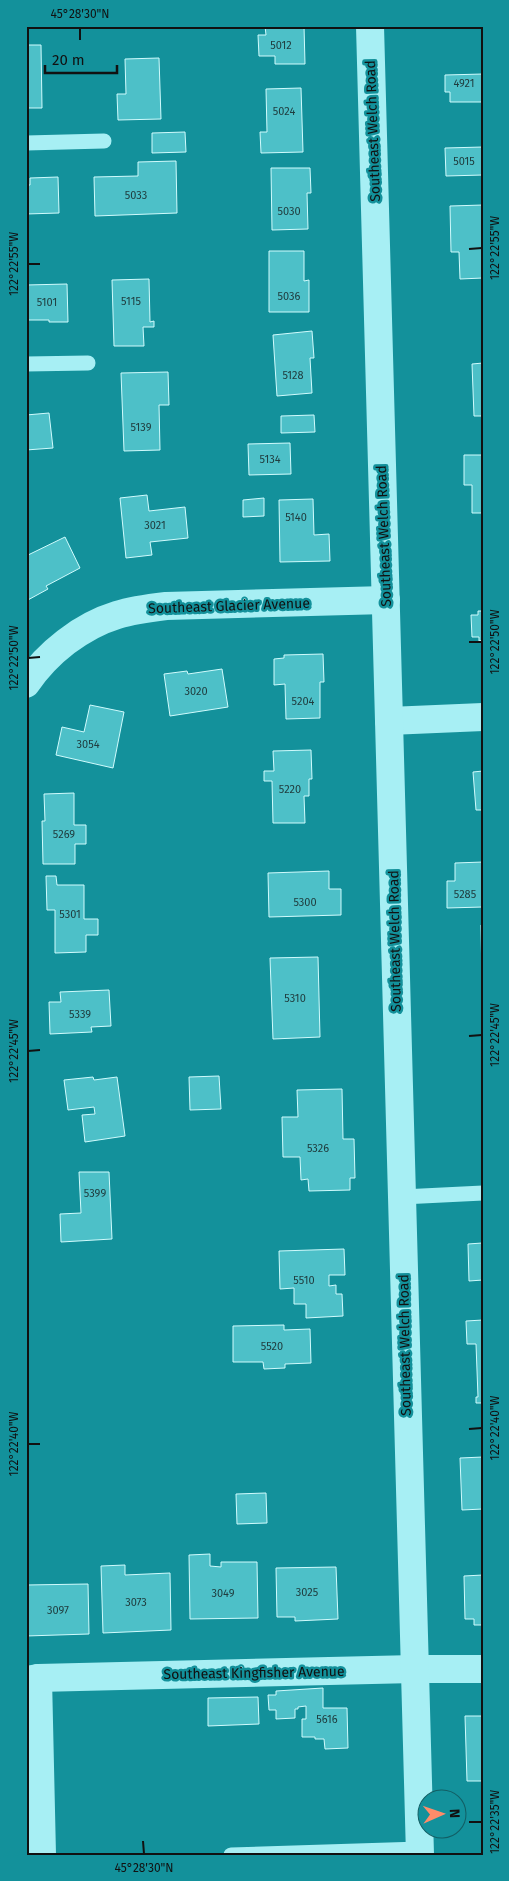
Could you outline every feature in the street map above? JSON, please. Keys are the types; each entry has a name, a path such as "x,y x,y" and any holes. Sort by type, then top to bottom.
{"street":[{"name":"Southeast Welch Road","path":"370,26 420,1852"},
{"name":"Southeast Glacier Avenue","path":"28,675 58,648 93,624 116,615 137,610 166,606 386,600"},
{"path":"389,721 483,717"},
{"name":"Southeast Kingfisher Avenue","path":"32,1679 415,1669 483,1669"},
{"path":"32,1679 42,1855"}],"lane":[{"path":"26,142 104,141"},
{"path":"26,364 88,363"},
{"path":"402,1197 483,1193"},
{"path":"231,1855 420,1852"}],"building":[{"path":"265,26 304,26 305,64 275,64 275,56 259,56 258,35 266,35"},
{"path":"26,45 41,45 42,108 26,108"},
{"path":"159,58 161,119 118,120 117,94 126,94 125,59"},
{"path":"483,74 483,102 450,102 450,92 445,92 445,75"},
{"path":"301,88 303,152 261,153 260,132 267,132 266,89"},
{"path":"185,132 186,152 152,153 152,133"},
{"path":"483,147 483,175 446,176 445,148"},
{"path":"176,161 177,213 95,216 94,177 138,176 138,162"},
{"path":"271,168 310,168 311,193 307,193 308,229 272,230"},
{"path":"58,177 59,213 26,214 26,185 30,185 30,178"},
{"path":"483,205 483,278 460,279 459,252 451,252 450,206"},
{"path":"269,251 304,251 304,281 309,280 309,312 269,312"},
{"path":"149,279 150,322 154,321 154,327 143,327 144,346 114,346 112,280"},
{"path":"67,284 68,322 26,320 26,285"},
{"path":"312,331 314,358 310,358 312,393 277,396 273,335"},
{"path":"483,363 483,416 474,416 472,364"},
{"path":"168,372 169,405 159,405 160,450 124,451 121,373"},
{"path":"49,413 53,448 26,450 26,415"},
{"path":"314,415 315,432 281,433 281,416"},
{"path":"290,443 291,474 249,475 248,444"},
{"path":"464,455 483,455 483,513 472,513 472,485 464,485"},
{"path":"147,495 149,511 185,507 188,538 150,542 152,555 126,558 120,498"},
{"path":"264,498 264,516 243,517 243,500"},
{"path":"313,499 314,535 329,534 330,561 280,562 279,500"},
{"path":"65,537 80,568 46,586 48,589 26,601 26,556"},
{"path":"478,611 483,611 483,640 479,641 479,637 472,637 471,615 478,615"},
{"path":"323,654 324,682 320,682 320,718 286,719 285,684 274,685 274,659 284,658 284,655"},
{"path":"222,669 228,707 170,716 164,674 187,671 188,674"},
{"path":"90,705 124,712 113,768 56,755 62,727 84,732"},
{"path":"311,750 312,779 309,779 309,796 304,796 305,823 273,823 272,781 264,781 264,771 274,771 273,751"},
{"path":"483,771 483,810 476,810 473,772"},
{"path":"74,793 74,825 86,825 86,844 75,844 75,864 43,864 42,821 45,821 44,794"},
{"path":"483,862 483,907 447,908 447,881 455,881 455,863"},
{"path":"329,871 329,889 341,889 341,915 269,917 268,873"},
{"path":"46,876 56,876 57,885 84,885 84,919 98,919 98,935 86,935 86,952 55,953 55,910 47,910"},
{"path":"481,925 483,925 482,983"},
{"path":"318,957 320,1037 273,1039 270,958"},
{"path":"109,990 111,1026 91,1027 92,1032 50,1034 49,1002 61,1002 60,992"},
{"path":"219,1076 221,1109 190,1110 189,1077"},
{"path":"93,1077 94,1080 117,1077 125,1136 85,1142 82,1115 95,1114 94,1107 68,1110 64,1080"},
{"path":"342,1089 343,1139 354,1139 355,1178 350,1178 350,1190 309,1191 308,1179 301,1180 300,1157 283,1157 282,1117 298,1117 297,1090"},
{"path":"79,1172 109,1172 112,1239 61,1242 60,1214 81,1213"},
{"path":"482,1234 483,1280 469,1281 468,1244 482,1243"},
{"path":"344,1249 345,1275 329,1275 329,1286 336,1285 336,1294 342,1294 343,1316 306,1318 306,1304 294,1304 294,1288 280,1289 279,1251"},
{"path":"483,1320 483,1403 476,1403 476,1397 478,1397 476,1344 467,1344 466,1321"},
{"path":"284,1325 284,1330 310,1329 311,1363 285,1364 285,1368 264,1369 263,1362 233,1362 233,1326"},
{"path":"483,1457 483,1509 462,1510 460,1458"},
{"path":"266,1493 267,1523 237,1524 236,1494"},
{"path":"210,1554 210,1566 221,1567 221,1562 257,1562 258,1618 190,1619 189,1555"},
{"path":"125,1565 125,1575 170,1573 171,1630 103,1633 101,1566"},
{"path":"336,1567 338,1619 295,1621 295,1617 277,1617 276,1568"},
{"path":"483,1575 483,1625 474,1625 474,1619 465,1619 464,1576"},
{"path":"88,1584 89,1634 26,1636 26,1585"},
{"path":"323,1688 323,1708 347,1708 348,1748 325,1749 324,1739 302,1737 302,1719 306,1719 306,1706 295,1709 295,1718 276,1719 276,1710 269,1710 268,1695 276,1695 276,1691"},
{"path":"258,1697 259,1724 208,1726 208,1698"},
{"path":"465,1716 483,1716 483,1781 467,1781"}]}
